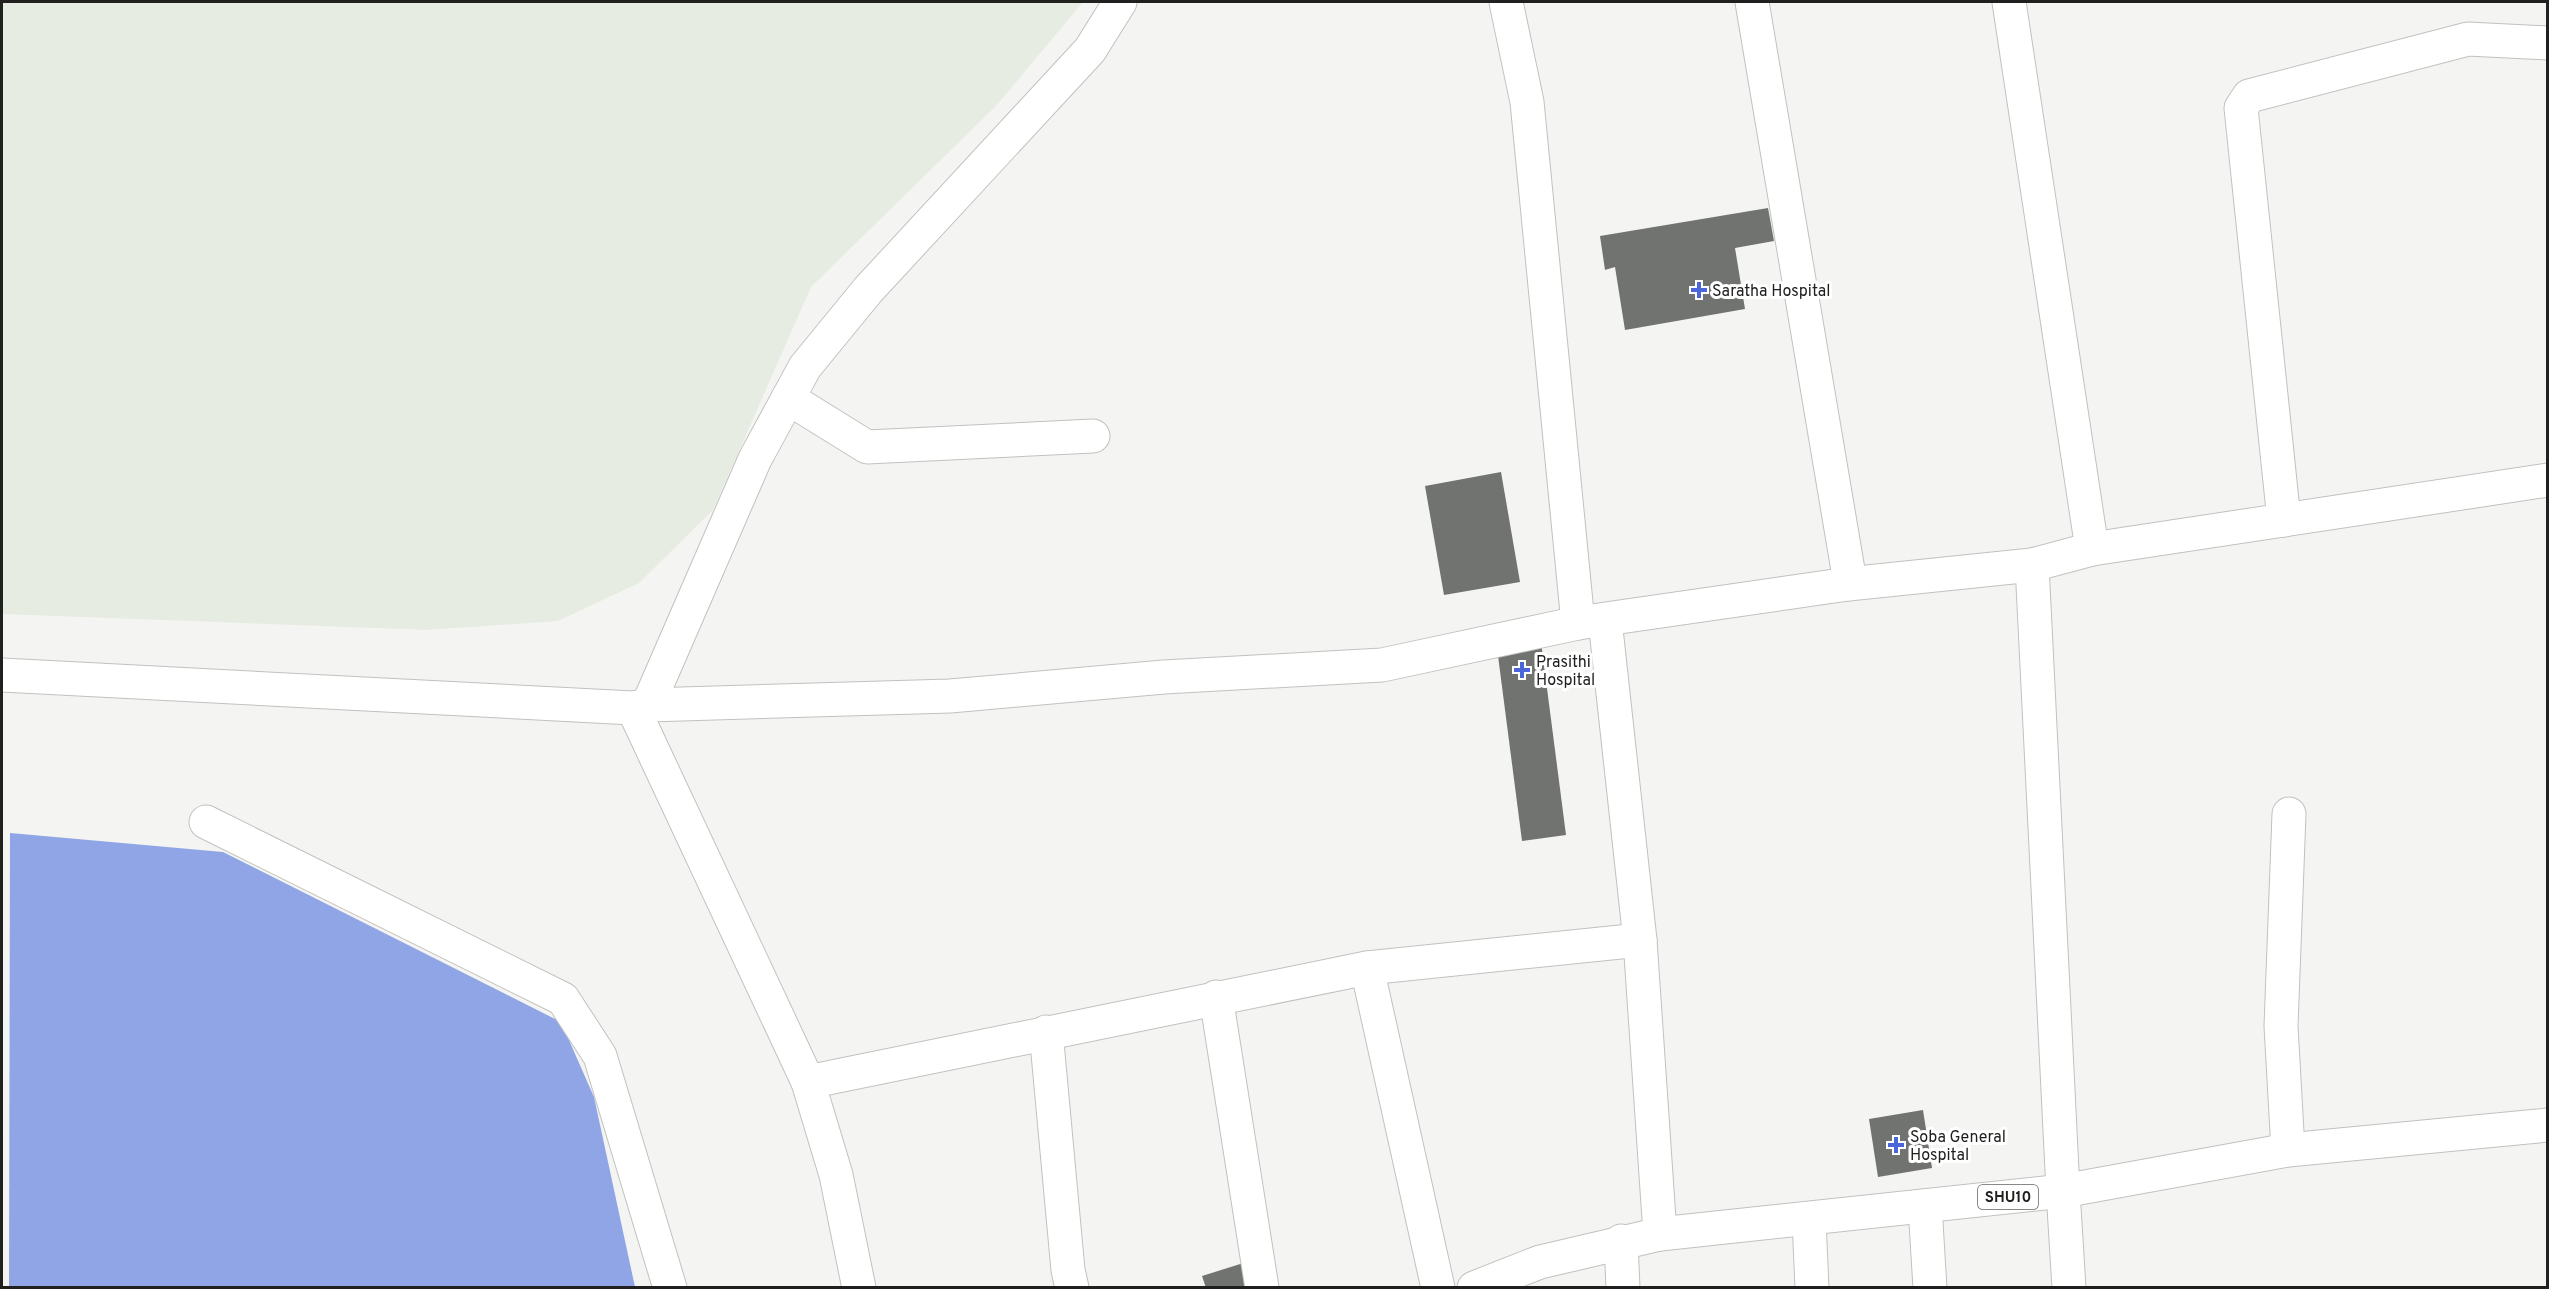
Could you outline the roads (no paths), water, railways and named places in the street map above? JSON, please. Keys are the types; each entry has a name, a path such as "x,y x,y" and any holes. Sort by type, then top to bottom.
{"street":[{"path":"859,1287 836,1175 808,1082 641,706 755,459 805,367 868,290 1090,50 1120,2"},
{"path":"1506,2 1527,102 1592,621 1640,940 1660,1234"},
{"path":"1752,2 1848,570 1848,584"},
{"path":"2009,2 2092,549"},
{"path":"2284,520 2241,108 2248,96 2468,39 2547,43"},
{"path":"788,398 867,447 1093,436"},
{"path":"2,675 641,706 950,696 1164,677 1382,664 1592,621 1848,584 2032,566 2092,549 2547,480"},
{"path":"2032,566 2069,1287"},
{"path":"2288,1150 2281,1026 2289,814"},
{"path":"206,822 563,999 600,1056 670,1287"},
{"path":"808,1082 1367,968 1640,940"},
{"path":"1367,968 1437,1287"},
{"path":"1216,997 1262,1287"},
{"path":"1046,1032 1068,1270 1072,1287"},
{"name":"SHU10","path":"1474,1287 1540,1262 1621,1241 1660,1234 2063,1191 2288,1150 2547,1125"},
{"path":"1925,1206 1930,1287"},
{"path":"1809,1219 1812,1287"},
{"path":"1621,1241 1623,1287"}],"water":[{"path":"10,833 223,852 561,1022 594,1097 635,1287 9,1288"}],"place":[{"name":"Saratha Hospital","path":"1699,290"},
{"name":"Prasithi Hospital","path":"1522,670"},
{"name":"Soba General Hospital","path":"1896,1145"}]}
